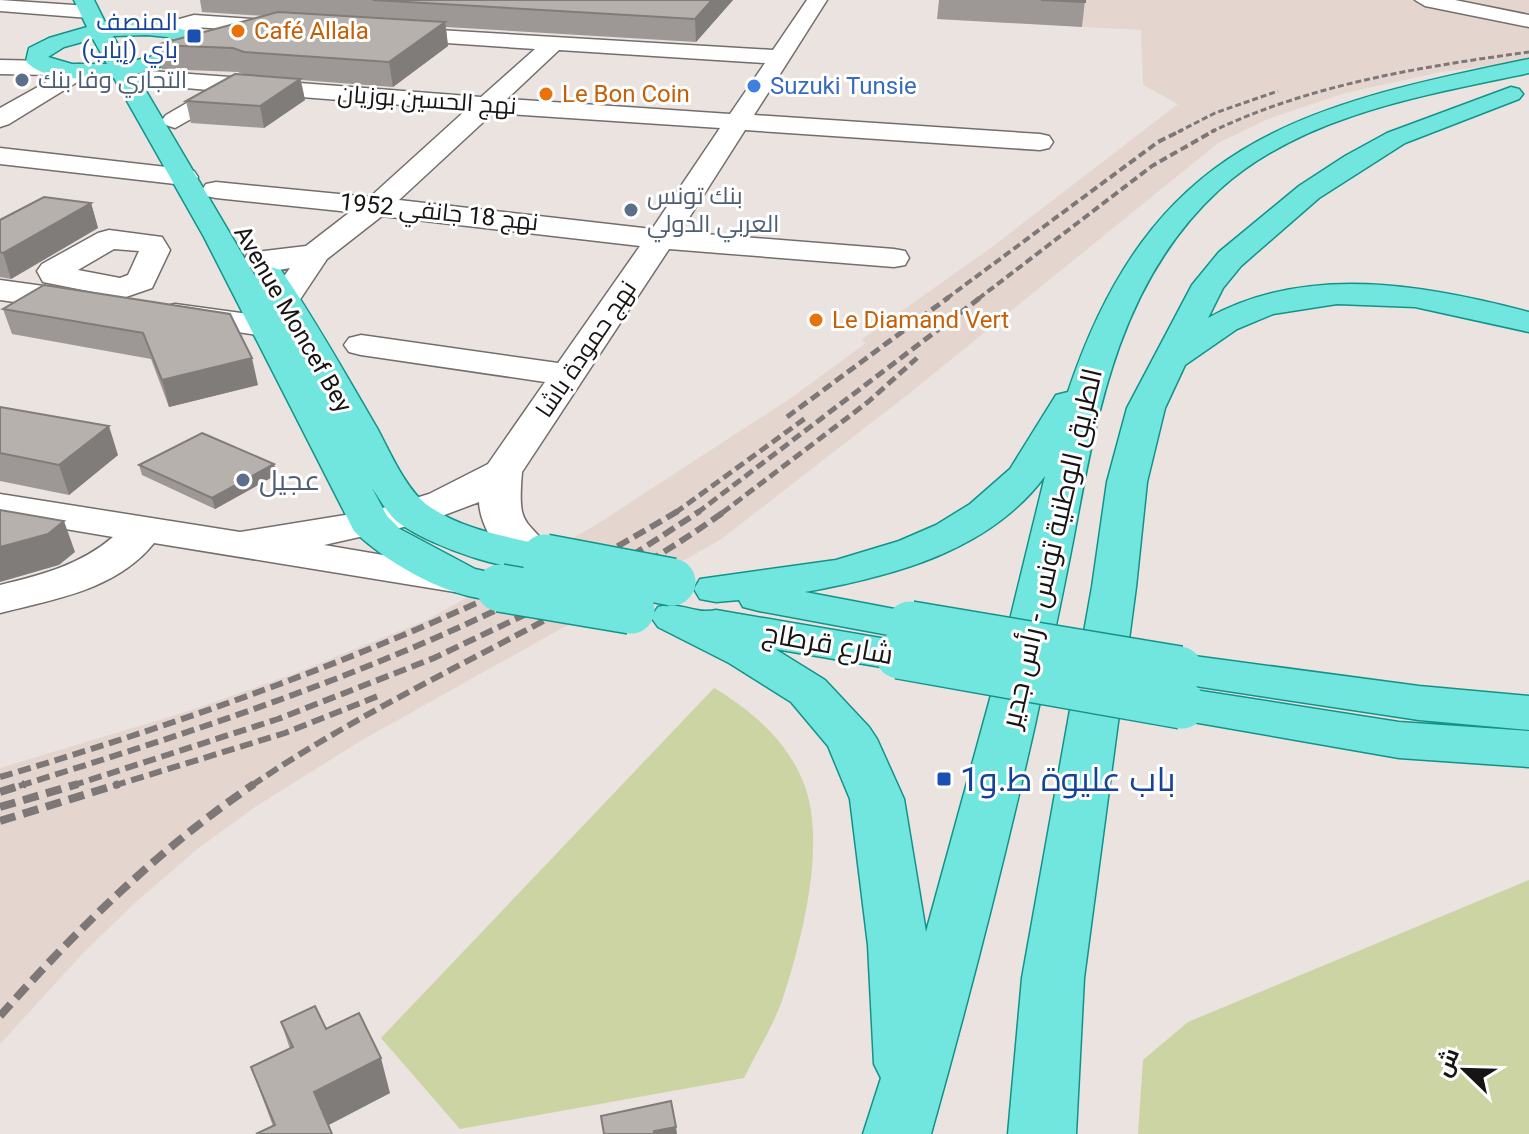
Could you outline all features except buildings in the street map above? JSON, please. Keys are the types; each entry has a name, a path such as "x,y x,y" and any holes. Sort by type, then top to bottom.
{"main road":[{"path":"100,15 161,29 190,39 190,45 174,56 138,71 79,71 50,68 37,61 37,53 100,15"},
{"name":"Avenue Moncef Bey","path":"100,15 138,71 170,132 184,177 219,237 410,512 448,534 504,551 539,557 673,599"},
{"name":"الطريق الوطنية تونس - رأس جدير","path":"897,1118 1003,750 1072,445 1095,360 1145,254 1180,212 1212,181 1252,155 1303,129 1359,107 1529,66"},
{"path":"1042,1134 1053,978 1114,587 1127,482 1146,408 1208,285 1230,259 1309,192 1396,138 1465,110 1529,89"},
{"name":"Avenue Moncef Bey","path":"170,132 216,190 259,260 274,313 313,411 369,522 385,538 478,583"},
{"path":"1170,361 1222,324 1272,303 1306,296 1399,295 1446,302 1529,322"},
{"path":"673,599 798,581 870,566 932,543 982,516 1018,484 1095,360"},
{"name":"شارع قرطاج","path":"478,583 673,599 1181,688"},
{"path":"673,599 746,652 808,691 851,739 877,799 898,945 897,1118"},
{"path":"1181,688 1529,713"},
{"path":"1181,688 1399,740 1529,749"}],"street":[{"path":"161,29 218,0"},
{"name":"نهج حمودة باشا","path":"242,543 410,512 467,493 502,472 817,0"},
{"path":"1431,1 1529,21"},
{"path":"0,5 100,15"},
{"path":"43,137 95,147 170,132 310,33 194,21 161,29"},
{"path":"371,32 780,57"},
{"path":"0,290 72,290 123,288 141,281 155,250 151,243 109,239 53,271 54,275 72,290 274,313 316,253 379,204 554,43"},
{"path":"533,63 578,59 662,71"},
{"path":"0,67 50,68"},
{"path":"0,119 79,71"},
{"name":"نهج الحسين بوزيان","path":"138,71 235,85 489,105 1040,142"},
{"path":"0,156 184,177"},
{"name":"نهج 18 جانفي 1952","path":"216,190 379,204 661,238 894,258"},
{"path":"259,260 279,261 316,253"},
{"path":"361,345 568,375"},
{"path":"502,472 499,515 514,538 539,557"},
{"name":"شارع قرطاج","path":"0,506 478,583"},
{"path":"0,599 98,570 129,547 143,529"}],"shaded area":[{"path":"944,0 1529,0 1529,60 1441,72 1345,93 1268,119 1218,143 911,392 720,540 362,740 255,807 196,850 84,952 0,1044 0,768 189,711 288,676 427,620 594,526 791,398 866,343 861,340 992,247 1178,104 1143,85 1141,30 937,19"}],"green space":[{"path":"714,688 754,716 786,751 802,779 813,829 810,887 791,971 776,1016 744,1078 460,1129 381,1038"},
{"path":"1529,880 1529,1134 1138,1134 1143,1060 1188,1022"}],"railway":[{"path":"1213,131 1249,115 1327,90 1407,71 1529,52"},
{"path":"1178,132 1215,113 1278,91"},
{"path":"1178,132 1182,130"},
{"path":"978,299 1152,166 1213,131"},
{"path":"946,299 1158,142 1178,132"},
{"path":"787,417 949,297"},
{"path":"697,513 981,297"},
{"path":"722,513 868,402 917,358"},
{"path":"677,512 807,417"},
{"path":"19,786 210,724 397,654 539,589 677,512"},
{"path":"71,786 278,719 434,658 587,585 697,513"},
{"path":"253,785 368,714 609,584 722,513"},
{"path":"0,777 151,730 299,677 445,617 588,550"},
{"path":"113,786 285,733 378,696"},
{"path":"0,792 25,784"},
{"path":"0,807 78,784"},
{"path":"0,821 119,784"},
{"path":"0,1016 120,892 185,836 253,785"}],"place":[{"name":"Café Allala","path":"238,31"},
{"name":"المنصف باي (إياب)","path":"194,36"},
{"name":"التجاري وفا بنك","path":"22,80"},
{"name":"Suzuki Tunsie","path":"754,86"},
{"name":"Le Bon Coin","path":"546,94"},
{"name":"بنك تونس العربي الدولي","path":"631,210"},
{"name":"Le Diamand Vert","path":"816,320"},
{"name":"عجيل","path":"243,480"},
{"name":"باب عليوة ط.و1","path":"944,779"}]}
